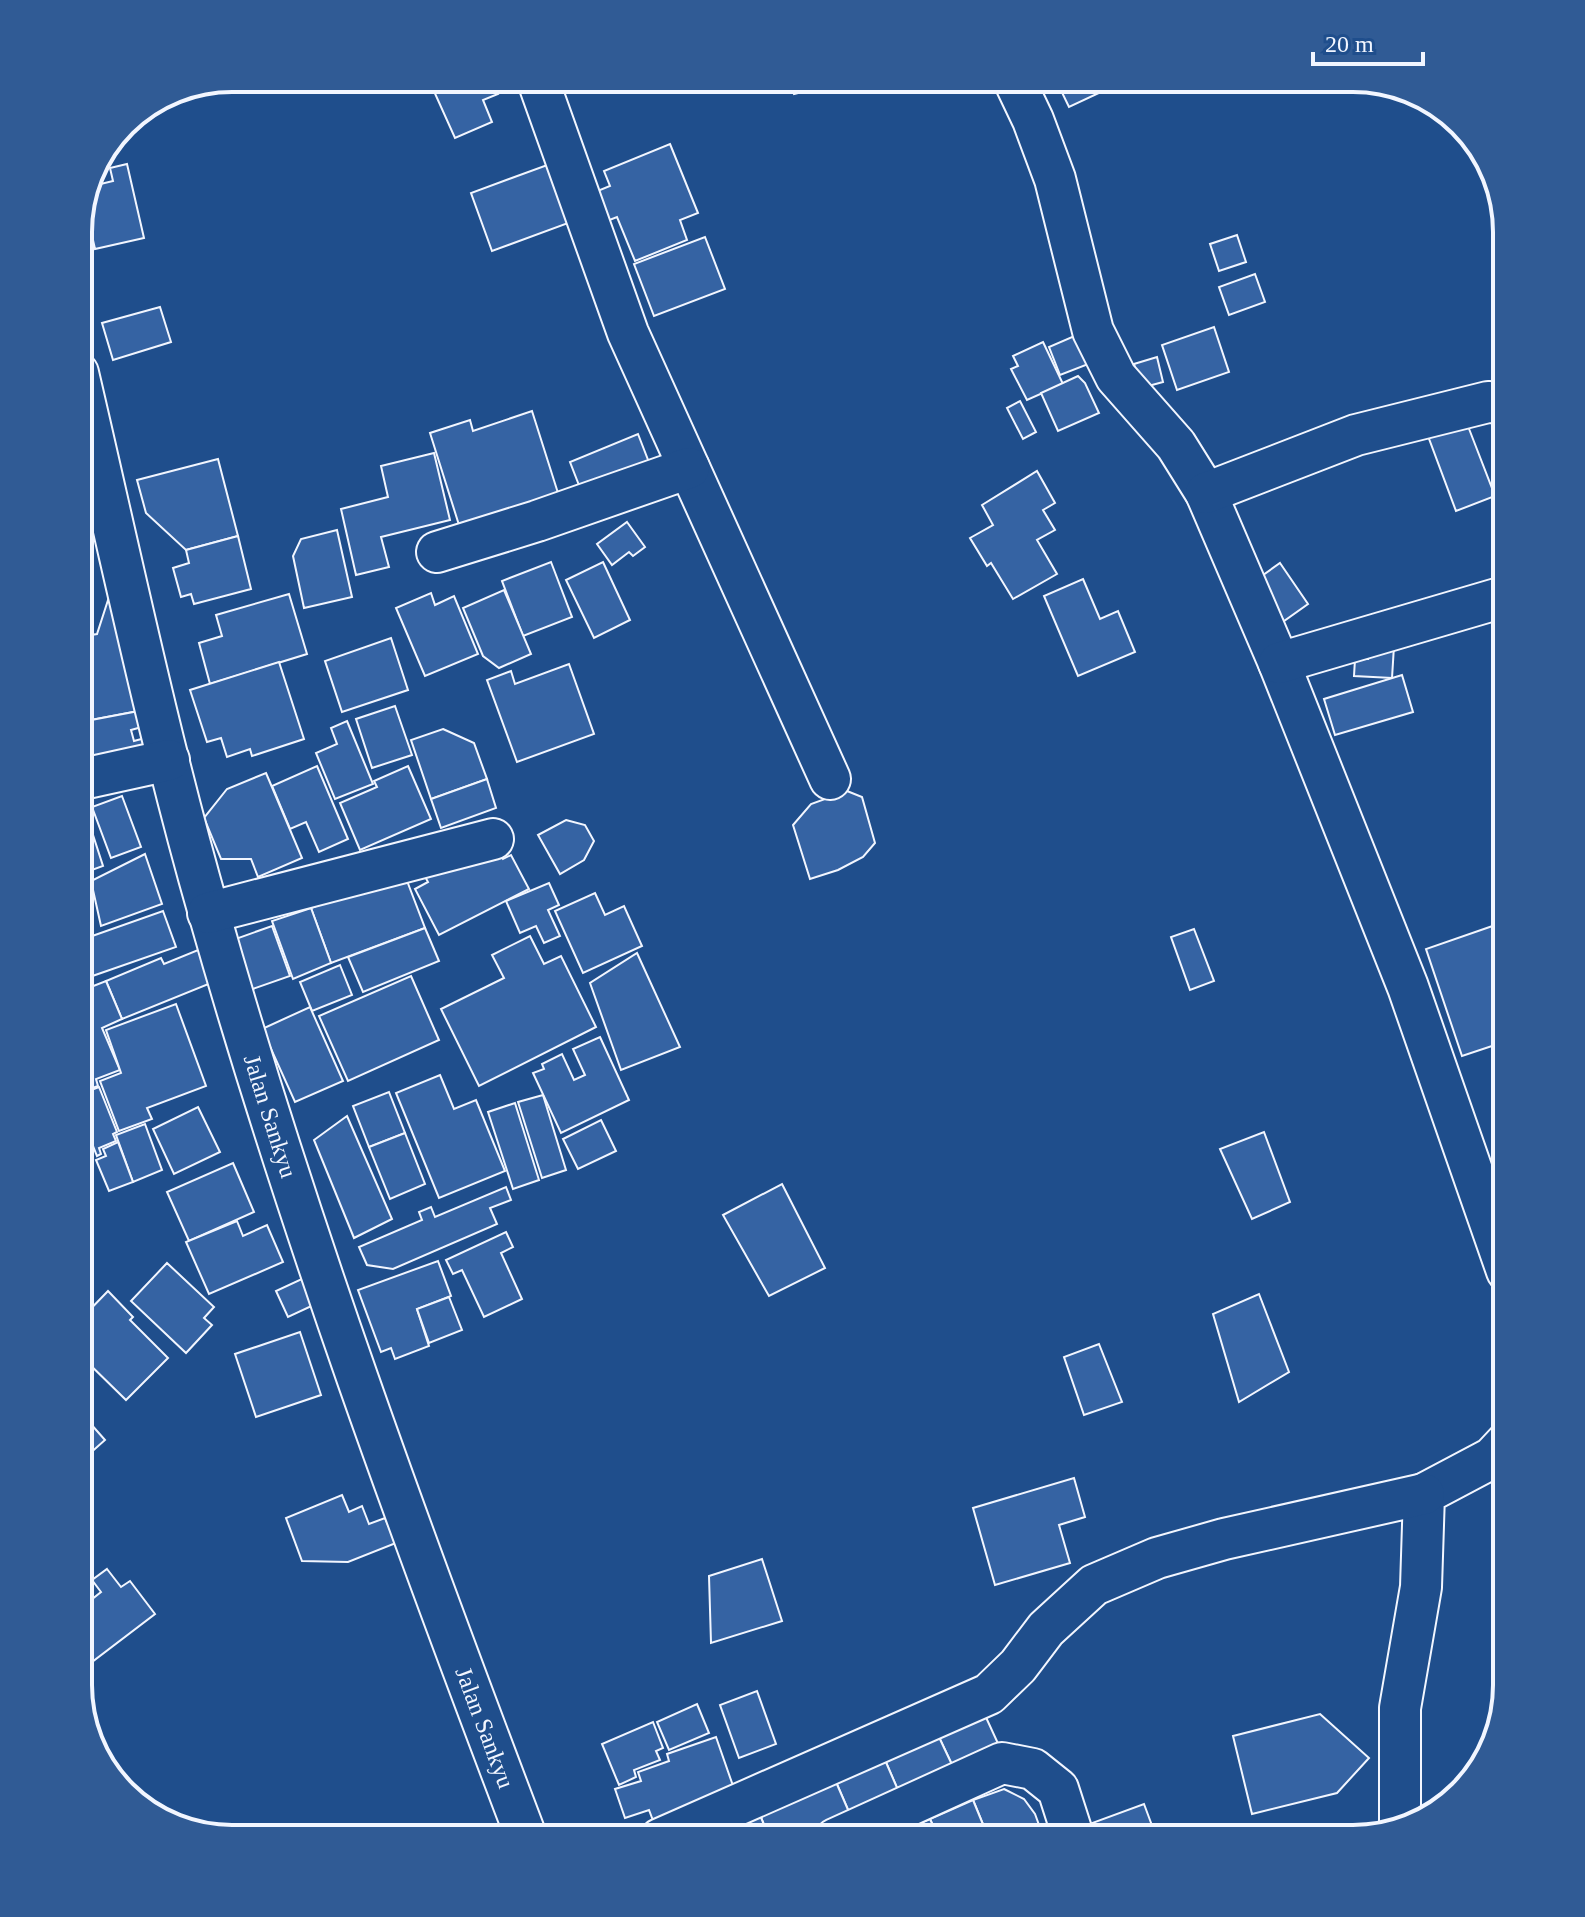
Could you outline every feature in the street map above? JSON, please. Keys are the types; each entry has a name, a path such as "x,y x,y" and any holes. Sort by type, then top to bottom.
{"street":[{"path":"542,92 628,333 830,779"},
{"path":"1020,92 1055,179 1093,331 1116,377 1176,445 1206,493 1279,663 1408,987 1493,1231"},
{"path":"1206,493 1356,435 1493,402"},
{"name":"Jalan Sankyu","path":"92,433 208,913 306,1227 465,1678 522,1825"},
{"path":"437,552 689,468"},
{"path":"1279,663 1493,600"},
{"path":"92,777 169,760"},
{"path":"208,913 493,839"},
{"path":"692,1825 989,1694 1018,1666 1046,1629 1094,1585 1157,1558 1224,1539 1424,1494 1493,1457"},
{"path":"1400,1817 1400,1708 1421,1587 1424,1494"},
{"path":"866,1825 1002,1763 1033,1769 1058,1789 1070,1825"}],"building":[{"path":"434,92 497,92 483,100 492,122 455,138"},
{"path":"1062,92 1101,92 1069,107"},
{"path":"670,144 698,213 680,220 687,240 635,261 617,217 607,221 595,192 610,186 604,171"},
{"path":"127,164 144,238 95,249 92,223 97,196 101,184 113,181 110,168"},
{"path":"550,164 571,222 492,251 471,193"},
{"path":"1237,235 1246,262 1219,271 1210,244"},
{"path":"705,237 725,289 654,316 634,264"},
{"path":"1255,274 1265,302 1229,315 1219,287"},
{"path":"160,307 171,342 113,360 102,323"},
{"path":"1214,327 1229,372 1177,390 1162,345"},
{"path":"1079,334 1091,363 1060,375 1049,347"},
{"path":"1043,342 1063,384 1027,400 1011,369 1018,366 1013,356"},
{"path":"1157,357 1163,382 1141,388 1134,364"},
{"path":"1078,376 1085,383 1099,413 1058,431 1041,393"},
{"path":"1020,401 1036,432 1023,439 1007,408"},
{"path":"532,411 558,493 459,525 430,433 470,420 473,431"},
{"path":"1466,421 1493,497 1456,511 1428,436"},
{"path":"638,434 650,465 582,493 570,462"},
{"path":"434,453 450,520 381,537 389,567 356,575 341,509 388,497 381,466"},
{"path":"218,459 238,536 186,550 146,513 137,480"},
{"path":"1037,471 1055,503 1043,510 1055,530 1037,540 1057,574 1013,599 991,563 987,566 970,538 993,525 982,505"},
{"path":"627,522 645,547 633,556 629,552 612,565 597,544"},
{"path":"337,530 352,597 304,608 293,556 301,539"},
{"path":"238,536 251,589 194,604 191,594 181,597 173,568 189,563 186,550"},
{"path":"551,562 572,617 523,636 502,581"},
{"path":"603,562 630,620 594,638 566,580"},
{"path":"1280,563 1308,604 1284,621 1256,580"},
{"path":"1083,579 1100,619 1118,611 1135,652 1078,676 1044,596"},
{"path":"504,590 531,654 499,668 483,656 463,608"},
{"path":"431,593 435,605 454,596 478,654 425,676 396,608"},
{"path":"289,594 307,654 210,684 199,643 222,636 216,615"},
{"path":"109,597 144,710 92,720 92,635 97,634"},
{"path":"391,638 408,690 342,712 325,661"},
{"path":"1368,645 1394,646 1392,678 1354,676 1355,659 1368,659"},
{"path":"279,662 304,739 252,756 250,749 227,757 221,738 207,742 190,690"},
{"path":"569,664 594,734 517,762 487,680 511,671 515,684"},
{"path":"1402,675 1413,712 1335,735 1324,699"},
{"path":"395,706 412,755 372,768 356,719"},
{"path":"144,710 149,725 131,730 134,741 145,738 148,751 92,781 92,720"},
{"path":"347,721 373,784 335,799 316,753 337,744 331,728"},
{"path":"443,729 474,743 487,779 431,799 411,740"},
{"path":"317,766 348,839 319,852 306,822 290,829 272,786"},
{"path":"408,766 431,819 360,850 340,803 377,787 374,781"},
{"path":"266,773 302,858 258,877 251,859 221,859 204,818 227,789"},
{"path":"487,779 496,808 441,828 431,799"},
{"path":"847,791 862,797 875,843 863,857 838,870 810,879 793,825 811,804"},
{"path":"122,796 141,847 111,858 92,807"},
{"path":"566,820 585,825 594,841 584,860 560,874 538,835"},
{"path":"92,832 103,866 92,870"},
{"path":"497,845 503,859 511,855 529,889 439,935 415,889 428,882 423,873"},
{"path":"145,854 162,904 101,926 92,880"},
{"path":"404,873 425,928 331,963 311,908"},
{"path":"549,883 559,905 548,910 560,936 544,943 536,926 520,933 506,901"},
{"path":"595,893 605,915 624,906 642,946 583,973 555,911"},
{"path":"311,908 331,963 293,979 272,921"},
{"path":"163,911 176,947 92,976 92,936"},
{"path":"272,926 290,976 244,992 227,942"},
{"path":"1493,926 1493,1046 1462,1056 1426,949"},
{"path":"425,928 439,961 363,992 348,957"},
{"path":"1194,929 1214,981 1190,990 1171,937"},
{"path":"530,936 544,964 561,956 596,1027 479,1086 441,1009 504,978 492,955"},
{"path":"203,948 216,981 122,1019 106,981 161,958 164,964"},
{"path":"637,953 680,1047 621,1070 590,983"},
{"path":"340,965 352,995 312,1011 300,982"},
{"path":"411,976 439,1040 348,1081 319,1016"},
{"path":"106,981 122,1019 102,1028 120,1070 96,1079 98,1086 92,1088 92,986"},
{"path":"176,1004 206,1086 147,1108 152,1119 119,1131 100,1081 121,1073 106,1030"},
{"path":"310,1007 343,1081 295,1102 262,1029"},
{"path":"600,1037 629,1100 561,1133 533,1073 544,1069 542,1064 562,1054 574,1080 585,1075 573,1049"},
{"path":"440,1075 454,1109 476,1100 505,1171 439,1198 396,1093"},
{"path":"99,1087 117,1132 113,1134 116,1141 99,1148 101,1154 97,1156 92,1143 92,1090"},
{"path":"389,1092 405,1133 369,1147 353,1106"},
{"path":"543,1095 566,1170 542,1178 518,1102"},
{"path":"515,1103 539,1180 513,1189 488,1112"},
{"path":"198,1107 220,1152 174,1174 153,1129"},
{"path":"347,1116 392,1219 354,1238 314,1140"},
{"path":"601,1120 616,1151 578,1169 563,1139"},
{"path":"145,1124 162,1170 133,1182 116,1135"},
{"path":"1264,1132 1290,1202 1252,1219 1220,1149"},
{"path":"405,1133 425,1184 390,1199 369,1147"},
{"path":"118,1142 133,1182 109,1191 96,1160 106,1156 103,1149"},
{"path":"233,1163 254,1212 189,1241 167,1192"},
{"path":"782,1184 825,1268 769,1296 723,1215"},
{"path":"506,1187 511,1200 490,1208 497,1224 393,1269 367,1265 359,1247 422,1220 419,1212 431,1207 435,1217"},
{"path":"237,1221 243,1236 267,1225 283,1262 209,1294 186,1242"},
{"path":"506,1232 513,1247 501,1253 522,1299 484,1317 462,1270 453,1274 446,1260"},
{"path":"438,1261 451,1296 417,1309 429,1346 395,1359 391,1348 381,1352 358,1290"},
{"path":"167,1263 214,1307 204,1318 212,1325 186,1353 131,1301"},
{"path":"306,1277 318,1303 288,1317 276,1291"},
{"path":"108,1291 133,1317 130,1320 168,1358 126,1400 92,1367 92,1308"},
{"path":"1259,1294 1289,1372 1239,1402 1213,1314"},
{"path":"449,1297 462,1330 429,1343 417,1309"},
{"path":"300,1332 321,1395 256,1417 235,1354"},
{"path":"1099,1344 1122,1402 1084,1415 1064,1357"},
{"path":"92,1425 105,1440 92,1452"},
{"path":"1074,1478 1085,1517 1059,1525 1070,1563 995,1585 973,1508"},
{"path":"342,1495 349,1512 362,1506 369,1524 385,1518 396,1543 348,1562 302,1561 286,1518"},
{"path":"762,1559 782,1621 711,1643 709,1576"},
{"path":"107,1569 121,1587 130,1581 155,1614 92,1662 92,1599 101,1592 92,1580"},
{"path":"757,1691 776,1744 739,1758 720,1705"},
{"path":"697,1704 709,1733 669,1750 657,1722"},
{"path":"984,1713 1001,1750 955,1771 938,1735"},
{"path":"1320,1714 1369,1758 1337,1793 1252,1814 1233,1736"},
{"path":"653,1722 663,1748 656,1751 660,1760 634,1770 636,1777 619,1785 602,1744"},
{"path":"938,1735 955,1771 901,1797 885,1760"},
{"path":"716,1737 739,1803 675,1825 655,1825 649,1810 625,1818 615,1789 641,1781 638,1772 669,1761 667,1754"},
{"path":"885,1760 901,1797 852,1819 836,1782"},
{"path":"836,1782 852,1819 838,1825 764,1825 760,1815"},
{"path":"1004,1789 1024,1799 1039,1825 983,1825 973,1800"},
{"path":"973,1800 983,1825 933,1825 930,1819"},
{"path":"1144,1804 1152,1825 1087,1825"},
{"path":"760,1815 764,1825 735,1825"},
{"path":"930,1819 933,1825 916,1825"}]}
